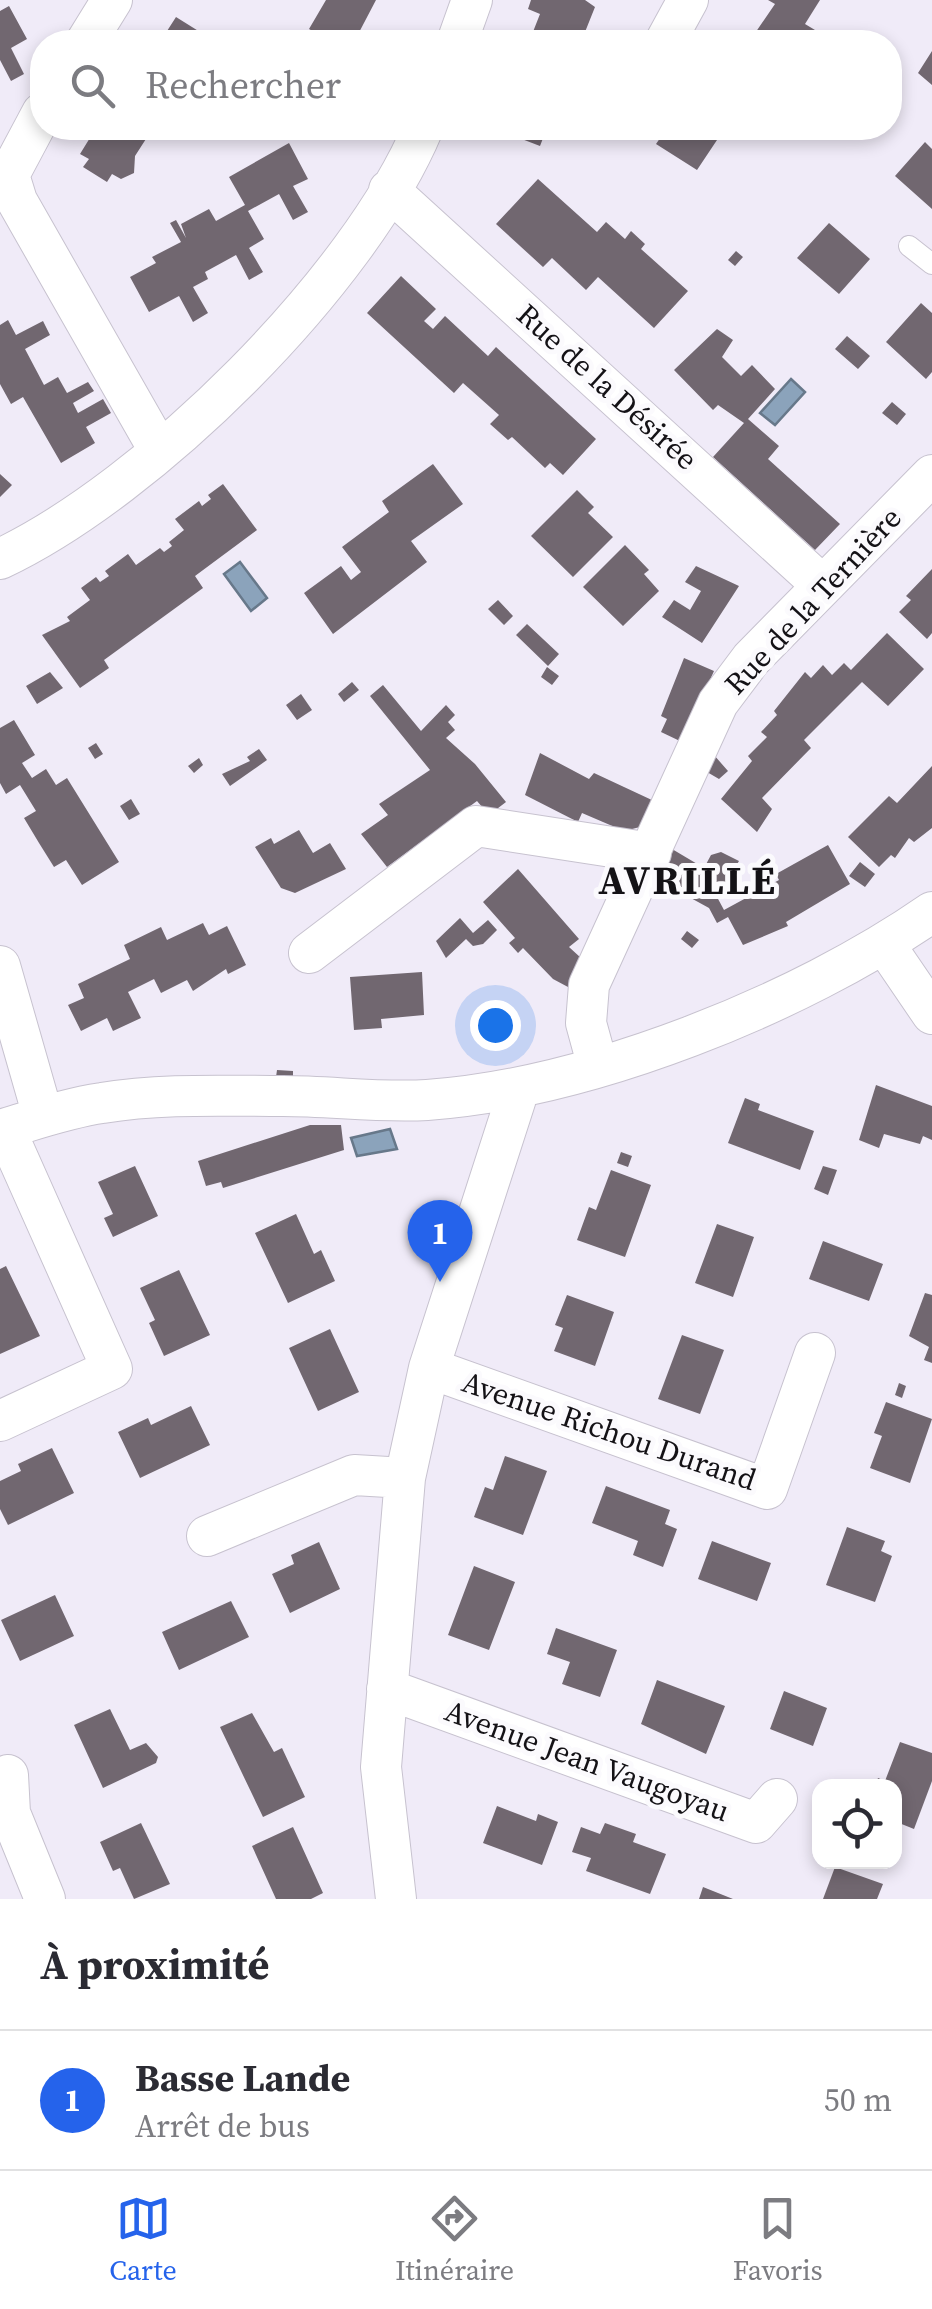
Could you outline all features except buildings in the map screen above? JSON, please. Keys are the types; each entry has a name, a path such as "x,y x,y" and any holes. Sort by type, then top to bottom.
{"street":[{"path":"93,30 112,0"},
{"path":"461,30 472,0"},
{"path":"672,30 688,0"},
{"path":"30,136 10,175 17,201 159,450"},
{"path":"0,560 89,507 226,392 311,300 390,190 417,140"},
{"name":"Rue de la Désirée","path":"390,190 822,585"},
{"name":"Rue de la Ternière","path":"598,1067 586,1023 590,985 718,703 751,659 932,475"},
{"path":"309,953 476,826 651,854"},
{"path":"0,1421 112,1368 2,1130 102,1102 165,1097 426,1100 519,1089 598,1067 801,989 884,945 932,912"},
{"path":"884,945 932,1014"},
{"path":"0,966 43,1116"},
{"path":"396,1899 381,1767 405,1478 429,1368 519,1089"},
{"name":"Avenue Richou Durand","path":"429,1368 766,1489 815,1352"},
{"path":"208,1536 354,1474 405,1478"},
{"name":"Avenue Jean Vaugoyau","path":"387,1689 756,1824 777,1799"},
{"path":"8,1775 10,1813 45,1899"}],"lane":[{"path":"910,246 932,264"}],"water":[{"path":"791,379 805,392 775,425 760,413"},
{"path":"240,562 267,598 251,611 224,574"},
{"path":"390,1129 397,1149 357,1156 351,1138"}],"place":[{"name":"Basse Lande","path":"440,1282"}],"district":[{"name":"AVRILLÉ","path":"688,880"}]}
